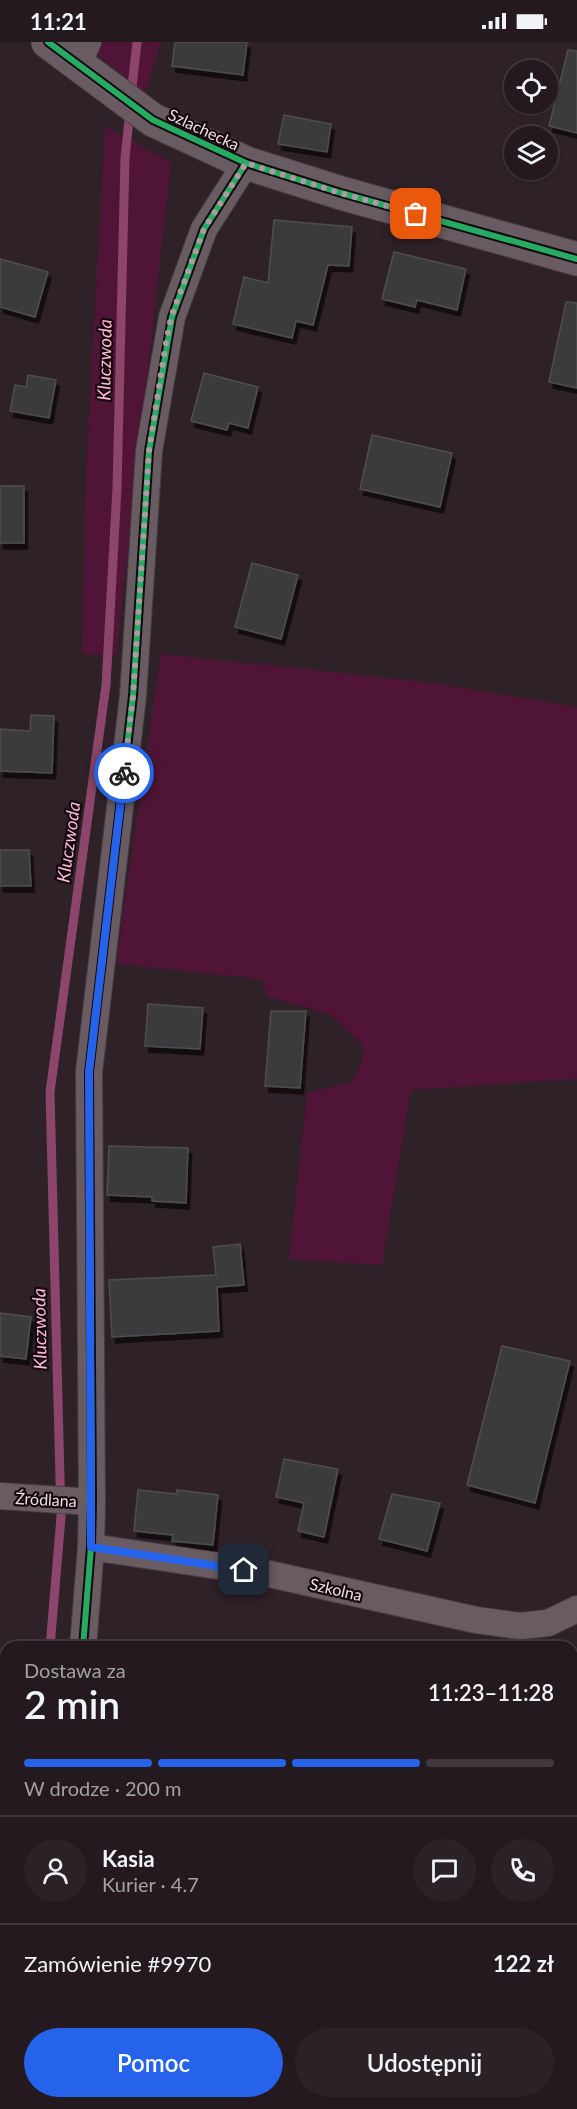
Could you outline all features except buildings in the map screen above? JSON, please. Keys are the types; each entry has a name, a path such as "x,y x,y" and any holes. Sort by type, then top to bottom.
{"street":[{"name":"Szlachecka","path":"48,42 87,62 153,120 246,163 340,193 577,259"},
{"path":"83,1641 91,1547 86,1501 89,1072 133,696 149,451 171,317 204,229 246,163"},
{"name":"Źródlana","path":"0,1496 86,1501"},
{"name":"Szkolna","path":"91,1547 265,1573 476,1620 520,1626 548,1623 577,1609"}],"shaded area":[{"path":"103,42 161,42 145,93 97,55"},
{"path":"105,126 171,162 116,656 82,654 86,474"},
{"path":"161,654 418,681 577,707 577,1079 411,1090 382,1265 289,1259 307,1093 350,1083 362,1063 363,1045 329,1014 267,996 262,979 118,964 118,949"}],"waterway":[{"name":"Kluczwoda","path":"131,96 137,42"},
{"name":"Kluczwoda","path":"51,1641 61,1517 50,1092 106,685 117,488 125,158 130,110"}],"cycle path":[{"path":"48,42 153,120 246,163 341,193 577,259"},
{"path":"83,1641 92,1502 89,1072 133,696 149,451 172,317 204,229 246,163"}],"way so far":[{"path":"124,773 133,696 149,451 171,317 204,229 246,163 416,214"}],"route":[{"path":"124,773 89,1072 91,1547 244,1570"}]}
